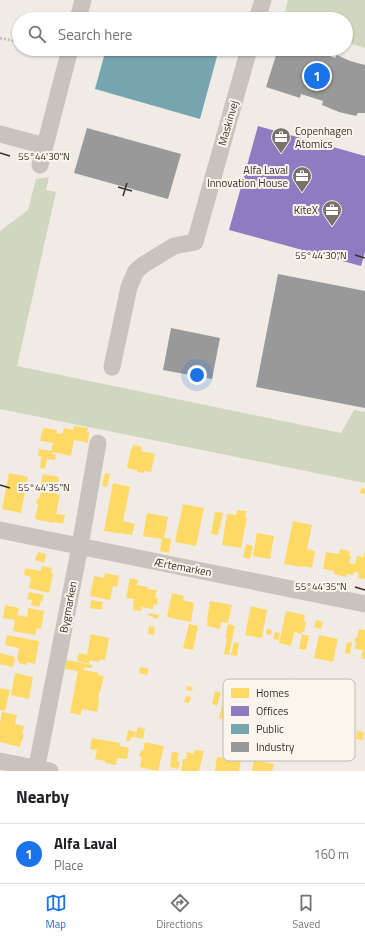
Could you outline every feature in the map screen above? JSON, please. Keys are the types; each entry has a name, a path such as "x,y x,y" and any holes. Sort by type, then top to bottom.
{"street":[{"path":"80,12 84,0"},
{"path":"259,12 262,0"},
{"path":"40,165 68,56"},
{"name":"Maskinvej","path":"112,368 129,287 136,271 174,246 195,242 247,56"},
{"path":"0,134 45,146"},
{"name":"Bygmarken","path":"41,770 98,443"},
{"name":"Ærtemarken","path":"0,530 365,604"},
{"path":"0,761 41,770"}],"path":[{"path":"0,38 12,41"}],"green space":[{"path":"288,0 365,0 365,48 353,44 353,12 285,12"},
{"path":"49,177 46,190 56,192 17,366 341,433 354,410 365,412 365,483 0,409 0,231 28,210 36,179"}],"building: Homes":[{"path":"74,426 88,428 88,443 74,440 71,456 53,452 52,454 56,454 55,460 47,459 45,469 40,468 41,458 44,457 38,456 39,449 51,451 53,443 40,441 43,428 57,430 56,433 62,434 64,428 73,430"},
{"path":"133,445 142,447 141,451 155,454 151,472 137,472 137,470 127,468"},
{"path":"9,473 28,477 21,513 2,509"},
{"path":"105,473 110,474 107,487 102,486"},
{"path":"43,474 59,477 56,494 60,495 56,514 65,515 63,524 35,519 38,504 36,504 41,491 39,491"},
{"path":"113,483 130,487 123,521 135,524 132,535 104,531"},
{"path":"361,488 365,489 365,494 360,493"},
{"path":"183,504 204,508 196,546 175,542"},
{"path":"237,510 246,511 245,517 247,517 241,548 222,545 227,514 236,515"},
{"path":"215,512 223,513 218,535 211,534"},
{"path":"147,513 168,517 164,538 171,539 169,553 160,551 162,539 143,536"},
{"path":"293,521 312,525 307,549 315,551 312,568 284,564"},
{"path":"257,533 274,536 270,559 253,556"},
{"path":"246,544 253,546 250,559 243,557"},
{"path":"340,549 350,551 349,556 351,556 349,563 355,564 357,556 363,557 365,551 365,579 358,578 359,573 354,572 353,575 347,574 346,577 334,574 334,571 323,569 326,552 339,554"},
{"path":"38,552 46,554 44,563 35,560"},
{"path":"42,566 52,568 51,573 53,573 49,593 29,588 31,577 24,575 25,568 41,571"},
{"path":"105,573 119,576 117,587 113,586 110,600 90,596 94,576 104,578"},
{"path":"130,578 138,580 137,585 148,587 147,589 157,590 155,598 158,598 157,605 154,604 153,609 142,607 141,611 133,610 134,599 126,598"},
{"path":"29,592 44,595 39,607 31,605 32,600 27,599"},
{"path":"172,593 184,596 183,600 194,603 191,622 167,617"},
{"path":"91,600 103,602 102,610 90,608"},
{"path":"210,601 232,605 228,623 221,622 220,629 207,626"},
{"path":"5,605 19,608 17,615 27,617 28,608 44,611 41,629 37,628 35,635 13,631 15,620 3,618"},
{"path":"251,606 267,610 262,638 245,635"},
{"path":"286,611 305,615 304,621 306,622 304,632 302,631 302,634 294,632 291,646 279,643"},
{"path":"149,613 159,615 158,619 148,615"},
{"path":"316,620 323,622 321,629 314,627"},
{"path":"189,624 198,626 193,650 183,648"},
{"path":"228,624 235,626 229,655 224,654"},
{"path":"149,626 155,627 154,635 148,634"},
{"path":"267,629 272,630 271,635 266,634"},
{"path":"359,629 365,630 365,659 361,658 363,650 355,649 356,642 354,641 355,638 357,638"},
{"path":"275,632 280,633 278,640 273,639"},
{"path":"91,634 109,638 105,660 100,659 99,662 90,660 89,664 77,661 79,653 87,655"},
{"path":"302,634 309,636 306,650 299,649"},
{"path":"7,635 39,641 35,664 27,662 27,665 19,663 17,660 19,648 5,645"},
{"path":"319,635 338,639 333,662 314,658"},
{"path":"234,642 239,643 237,656 231,655"},
{"path":"347,642 352,643 350,654 345,653"},
{"path":"0,653 15,657 13,667 0,664"},
{"path":"66,660 92,665 92,668 85,667 84,670 99,673 98,675 104,676 99,692 97,712 82,709 81,715 70,713 78,671 65,669"},
{"path":"140,667 149,669 147,675 139,673"},
{"path":"15,673 33,677 29,699 11,695"},
{"path":"187,686 193,687 192,691 186,690"},
{"path":"0,688 10,690 5,711 0,710"},
{"path":"215,691 221,693 217,706 212,704"},
{"path":"186,696 191,697 189,703 184,702"},
{"path":"222,705 223,705 223,719 219,718"},
{"path":"2,712 17,715 15,724 24,726 22,735 24,735 20,747 0,742 0,723"},
{"path":"138,727 145,729 143,739 135,737"},
{"path":"128,730 136,732 134,738 131,737 130,741 126,741"},
{"path":"357,731 364,732 363,740 356,739"},
{"path":"92,738 120,743 120,746 129,748 127,759 117,758 116,765 95,759 97,750 90,749"},
{"path":"145,742 164,746 158,771 140,767 142,757 139,756 141,751 143,751"},
{"path":"194,750 204,751 199,771 181,771 183,759 186,759 187,752 194,754"},
{"path":"172,752 179,753 177,762 180,762 178,769 170,767"},
{"path":"217,757 223,758 223,761 241,761 239,771 215,771"},
{"path":"254,761 274,764 272,771 252,771"}],"building: Offices":[{"name":"Alfa Laval Innovation House","path":"258,126 365,156 365,252 361,266 229,230"}],"building: Public":[{"path":"104,56 217,56 200,119 95,89"}],"building: Industry":[{"path":"276,56 329,56 335,58 336,56 339,56 365,65 365,113 358,113 356,116 339,112 322,105 323,101 301,94 300,98 266,87"},
{"path":"87,128 181,154 168,199 74,173"},
{"path":"278,274 365,291 365,408 256,387"},
{"path":"171,328 220,338 212,379 163,370"}],"place":[{"name":"Alfa Laval","path":"317,76"},
{"name":"Copenhagen Atomics","path":"281,154"},
{"name":"Alfa Laval Innovation House","path":"302,193"},
{"name":"KiteX","path":"332,227"}]}
